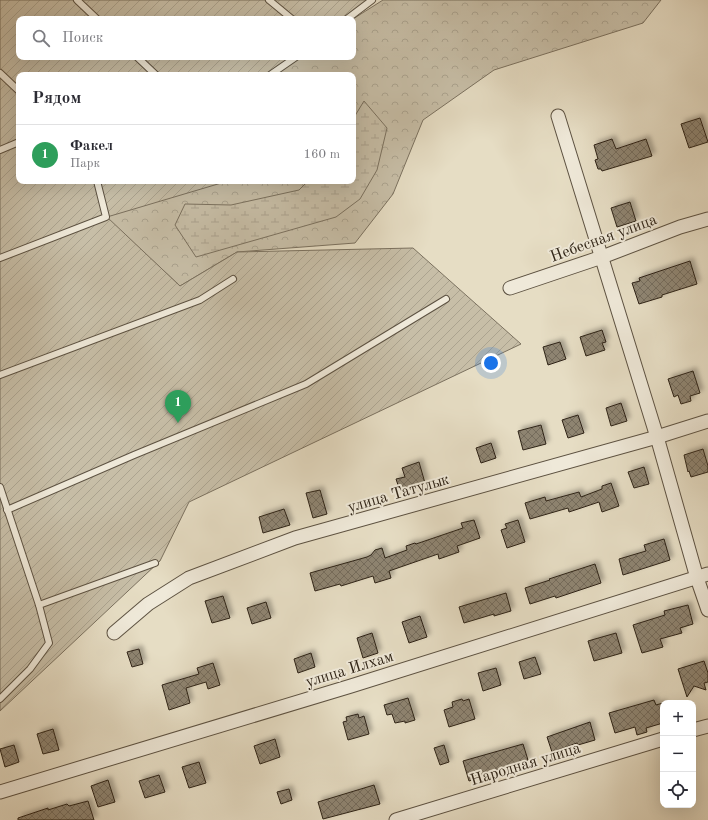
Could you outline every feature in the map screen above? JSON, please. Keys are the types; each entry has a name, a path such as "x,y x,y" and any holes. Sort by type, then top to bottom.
{"street":[{"path":"558,116 657,437 703,576 708,610"},
{"name":"Небесная улица","path":"510,288 602,257 680,226 708,219"},
{"name":"улица Татулык","path":"114,633 148,604 189,578 295,538 657,437 708,421"},
{"name":"улица Илхам","path":"0,792 703,576"},
{"path":"696,729 708,726"},
{"name":"Народная улица","path":"396,820 660,740"}],"lane":[{"path":"77,0 94,16"},
{"path":"270,0 289,16"},
{"path":"350,16 372,0"},
{"path":"140,60 153,72"},
{"path":"274,72 292,60"},
{"path":"0,73 16,88"},
{"path":"0,150 16,143"},
{"path":"0,258 106,217 98,184"},
{"path":"0,375 200,300 233,279"},
{"path":"7,510 134,455 306,384 446,299"},
{"path":"0,487 50,643 30,669 0,700"},
{"path":"38,605 155,563"}],"green space":[{"path":"0,0 367,0 348,16 16,16 16,60 287,60 269,72 16,72 16,184 218,184 107,217 180,286 237,252 413,248 521,344 189,502 160,561 0,711"},
{"path":"383,0 661,0 643,23 494,70 423,120 393,194 355,243 237,252 180,286 106,217 201,184 356,184 356,72 269,72 287,60 356,60 356,17"},
{"path":"364,101 387,128 377,170 360,199 336,217 196,257 175,225 185,204 231,205 299,190 305,184 356,184 356,114"}],"building":[{"path":"700,118 708,142 689,148 681,124"},
{"path":"612,139 616,149 646,139 652,156 602,171 601,169 598,169 595,160 598,159 594,145"},
{"path":"630,202 636,221 617,227 611,208"},
{"path":"690,261 697,284 639,304 632,283 640,281 639,278"},
{"path":"602,330 606,342 602,343 605,350 586,356 580,337"},
{"path":"560,342 566,359 548,365 543,347"},
{"path":"693,371 700,393 690,396 691,401 681,404 678,395 674,397 668,379"},
{"path":"621,403 627,421 611,426 606,408"},
{"path":"578,415 584,433 568,438 562,420"},
{"path":"541,425 546,444 523,450 518,431"},
{"path":"491,443 496,458 481,463 476,448"},
{"path":"703,449 708,466 708,472 691,477 689,471 688,472 684,455"},
{"path":"419,462 425,483 400,491 396,479 405,477 402,468"},
{"path":"644,467 649,484 634,488 628,472"},
{"path":"611,483 619,506 602,512 599,502 569,512 568,508 530,519 525,503 545,497 546,501 579,492 581,497 602,489 602,486"},
{"path":"320,490 327,514 313,518 306,493"},
{"path":"284,509 290,525 263,533 259,517"},
{"path":"474,520 480,538 457,546 459,552 439,559 438,554 389,571 391,578 375,583 373,576 341,586 340,584 315,591 310,573 367,557 375,550 382,548 385,558 407,550 406,546 463,528 461,523"},
{"path":"518,520 525,542 507,548 501,530 507,528 505,524"},
{"path":"664,539 670,560 623,575 619,559 646,551 644,545"},
{"path":"595,564 601,583 556,598 555,596 530,604 525,588"},
{"path":"506,593 511,611 494,616 494,614 464,623 459,607"},
{"path":"223,596 230,618 212,623 205,601"},
{"path":"266,602 271,618 252,624 247,608"},
{"path":"688,605 693,624 680,628 682,633 660,639 663,647 642,653 633,625 665,615 664,611"},
{"path":"420,616 427,637 409,643 402,622"},
{"path":"372,633 378,653 363,658 357,638"},
{"path":"616,633 622,653 594,661 588,641"},
{"path":"139,649 143,664 132,667 127,652"},
{"path":"311,653 315,667 298,673 294,659"},
{"path":"535,657 541,674 524,679 519,662"},
{"path":"704,661 708,673 708,682 704,683 706,690 694,686 687,697 678,669"},
{"path":"213,663 220,685 208,689 206,682 186,688 190,703 169,710 162,685 199,674 197,668"},
{"path":"496,668 501,685 483,691 478,673"},
{"path":"408,698 415,720 405,723 405,721 395,723 392,714 387,715 384,705"},
{"path":"462,699 463,701 469,699 475,719 449,727 444,710 453,707 452,702"},
{"path":"654,700 656,705 660,704 660,724 646,728 647,732 637,735 635,727 615,733 609,713"},
{"path":"358,714 359,718 364,716 369,734 348,740 343,722 347,721 346,717"},
{"path":"590,722 595,740 578,745 577,743 552,752 547,737"},
{"path":"53,729 59,750 43,754 37,734"},
{"path":"275,739 280,757 260,764 254,746"},
{"path":"523,744 528,760 490,772 491,774 469,781 463,761"},
{"path":"14,745 19,762 5,767 0,749"},
{"path":"444,745 449,762 440,765 434,748"},
{"path":"199,762 206,783 189,788 182,767"},
{"path":"159,775 165,792 145,798 139,781"},
{"path":"108,780 115,802 98,807 91,786"},
{"path":"374,785 380,804 323,819 318,802"},
{"path":"289,789 292,800 281,804 277,792"},
{"path":"88,801 94,820 18,820 18,818 48,808 48,810 67,804 69,806"}],"place":[{"name":"Факел","path":"178,423"}]}
